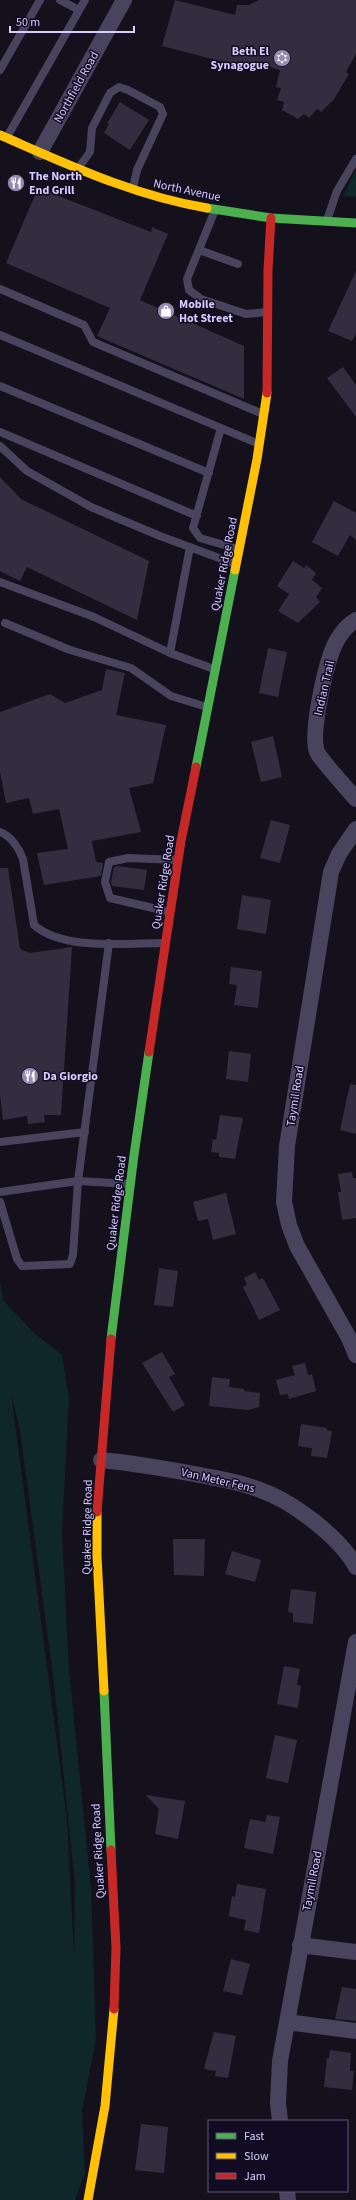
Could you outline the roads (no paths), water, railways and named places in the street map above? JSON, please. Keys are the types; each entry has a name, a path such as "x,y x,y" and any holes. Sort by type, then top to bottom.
{"street":[{"name":"Northfield Road","path":"40,152 124,0"},
{"name":"North Avenue","path":"3,136 78,169 133,189 176,202 271,218 326,220 356,223"},
{"name":"Quaker Ridge Road","path":"88,2200 98,2148 116,2001 116,1948 97,1556 97,1514 110,1348 130,1184 178,860 239,549 268,389 268,312 271,218"},
{"name":"Indian Trail","path":"356,620 348,625 336,643 324,677 316,718 317,752 356,799"},
{"name":"Taymil Road","path":"356,829 339,854 331,872 287,1146 284,1202 289,1225 297,1246 349,1338 356,1355"},
{"name":"Van Meter Fens","path":"101,1460 127,1462 188,1473 239,1483 261,1490 321,1527 341,1545 356,1567"},
{"name":"Taymil Road","path":"280,2120 278,2102 280,2061 356,1642"},
{"path":"300,1945 356,1952"},
{"path":"287,2022 356,2031"}],"lane":[{"path":"0,70 40,0"},
{"path":"60,0 79,10"},
{"path":"3,136 85,0"},
{"path":"78,169 90,152 92,128 110,93 119,87 128,90 160,107 163,114 137,170 133,189"},
{"path":"326,220 337,191 356,159"},
{"path":"215,209 187,279 189,290 201,299 246,314 268,312"},
{"path":"199,250 238,264"},
{"path":"0,289 84,325 93,342 264,415"},
{"path":"0,335 259,444"},
{"path":"0,386 209,473"},
{"path":"221,428 193,528 200,538 239,549"},
{"path":"0,432 197,516"},
{"path":"0,446 27,471 58,490 98,510 236,564"},
{"path":"170,653 190,547"},
{"path":"0,582 94,617 170,653 215,670"},
{"path":"5,623 70,650 131,668 171,696 207,707"},
{"path":"0,832 13,842 23,860 34,925 41,932 54,938 73,941 109,943 166,943"},
{"path":"170,912 110,898 105,882 109,862 128,858 178,860"},
{"path":"0,1202 17,1259 22,1266 70,1264 73,1255 78,1181 109,943"},
{"path":"0,1142 85,1132"},
{"path":"0,1192 78,1181 130,1184"}],"place":[{"name":"Beth El Synagogue","path":"282,58"},
{"name":"The North End Grill","path":"16,183"},
{"name":"Mobile Hot Street","path":"166,311"},
{"name":"Da Giorgio","path":"30,1076"}]}
